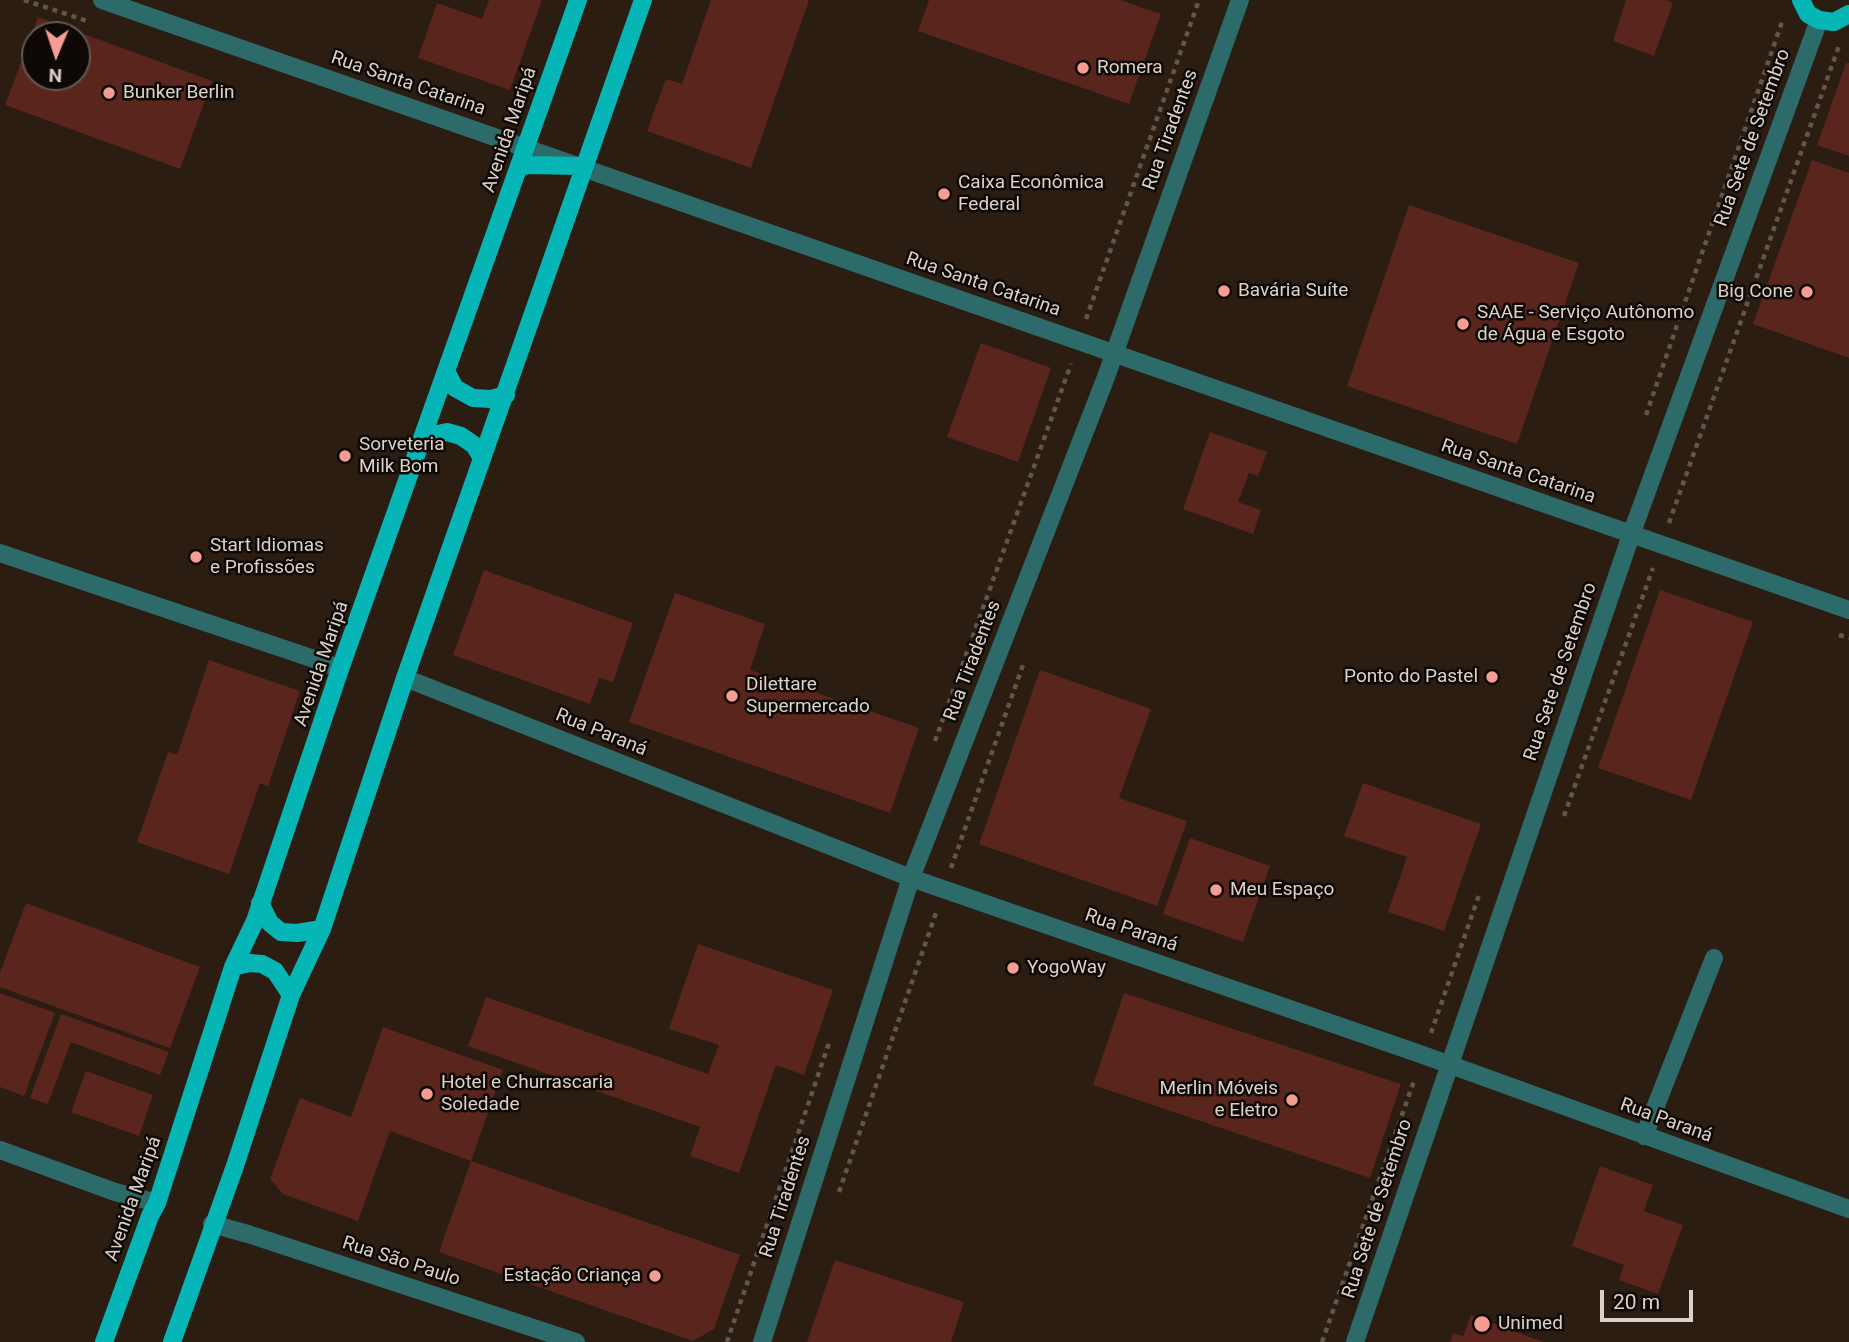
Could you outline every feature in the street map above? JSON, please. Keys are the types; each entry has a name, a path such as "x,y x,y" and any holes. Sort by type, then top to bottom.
{"main road":[{"name":"Avenida Maripá","path":"104,1342 157,1203 233,967 255,921 340,669 578,0"},
{"path":"172,1342 291,995 322,929 405,678 506,395 582,167 643,0"},
{"path":"1783,0 1802,3 1808,14 1839,22"},
{"path":"519,167 582,167"},
{"path":"447,373 456,388 473,398 491,399 506,395"},
{"path":"424,437 447,432 461,436 474,445 482,458"},
{"path":"260,903 270,923 281,932 298,933 322,929"},
{"path":"233,967 249,963 262,964 275,971 291,995"}],"street":[{"name":"Rua Santa Catarina","path":"102,0 1849,610"},
{"name":"Rua Tiradentes","path":"762,1342 911,878 1115,353 1240,0"},
{"name":"Rua Sete de Setembro","path":"1355,1342 1630,535 1839,22"},
{"path":"0,553 340,669"},
{"name":"Rua Paraná","path":"405,678 911,878 1448,1064 1849,1209"},
{"path":"1644,1136 1714,958"},
{"path":"0,1150 115,1192 157,1203"},
{"name":"Rua São Paulo","path":"212,1224 576,1342"}],"path":[{"path":"931,753 1199,0"},
{"path":"1560,828 1661,544 1839,22"},
{"path":"727,1342 830,1040"}],"building":[{"path":"489,0 542,0 510,90 418,58 437,3 482,19"},
{"path":"711,0 809,0 751,168 647,131 666,79 682,84"},
{"name":"Romera","path":"929,0 1120,0 1161,14 1129,104 918,31"},
{"path":"1626,0 1666,0 1673,3 1654,56 1613,41"},
{"name":"Bunker Berlin","path":"91,36 212,81 180,169 5,105 21,62 21,91 91,91"},
{"path":"1846,63 1849,63 1849,156 1817,145"},
{"name":"Big Cone","path":"1812,160 1849,173 1849,358 1753,324"},
{"name":"SAAE - Serviço Autônomo de Água e Esgoto","path":"1409,205 1579,263 1517,444 1347,386"},
{"path":"981,343 1051,368 1018,462 947,437"},
{"path":"1210,432 1267,452 1258,476 1249,473 1238,502 1261,510 1253,534 1183,509"},
{"path":"484,570 633,623 613,682 599,678 590,704 453,655"},
{"path":"1660,590 1753,622 1691,800 1598,768"},
{"name":"Dilettare Supermercado","path":"675,593 765,624 750,670 919,728 890,813 629,722"},
{"path":"209,660 300,691 268,786 260,783 229,874 137,842 168,752 177,755"},
{"path":"1040,670 1151,709 1119,798 1187,821 1157,906 979,844"},
{"path":"1363,783 1481,824 1444,931 1388,912 1407,857 1344,836"},
{"name":"Meu Espaço","path":"1190,838 1270,866 1243,942 1163,914"},
{"path":"26,903 200,967 170,1048 0,987 0,973"},
{"path":"698,944 833,990 804,1075 776,1065 739,1173 690,1156 700,1127 468,1046 486,997 708,1074 719,1045 669,1029"},
{"path":"0,993 55,1013 24,1096 0,1087"},
{"name":"Merlin Móveis e Eletro","path":"1124,993 1401,1084 1370,1178 1093,1085"},
{"path":"61,1014 169,1052 160,1075 71,1042 48,1104 30,1098"},
{"path":"383,1027 503,1070 471,1161 390,1131 358,1221 283,1194 270,1179 300,1098 351,1117"},
{"path":"86,1071 153,1095 139,1136 71,1112"},
{"path":"471,1161 740,1255 714,1329 693,1341 439,1252"},
{"path":"1600,1166 1653,1185 1644,1211 1683,1225 1658,1294 1619,1280 1624,1265 1572,1246"},
{"path":"835,1260 964,1302 951,1342 807,1342"},
{"name":"Unimed","path":"1471,1315 1543,1342 1450,1342 1453,1333 1463,1336"}],"place":[{"name":"Romera","path":"1083,68"},
{"name":"Bunker Berlin","path":"109,93"},
{"name":"Caixa Econômica Federal","path":"944,194"},
{"name":"Bavária Suíte","path":"1224,291"},
{"name":"Big Cone","path":"1807,292"},
{"name":"SAAE - Serviço Autônomo de Água e Esgoto","path":"1463,324"},
{"name":"Sorveteria Milk Bom","path":"345,456"},
{"name":"Start Idiomas e Profissões","path":"196,557"},
{"name":"Ponto do Pastel","path":"1492,677"},
{"name":"Dilettare Supermercado","path":"732,696"},
{"name":"Meu Espaço","path":"1216,890"},
{"name":"YogoWay","path":"1013,968"},
{"name":"Hotel e Churrascaria Soledade","path":"427,1094"},
{"name":"Merlin Móveis e Eletro","path":"1292,1100"},
{"name":"Estação Criança","path":"655,1276"},
{"name":"Unimed","path":"1482,1324"}]}
